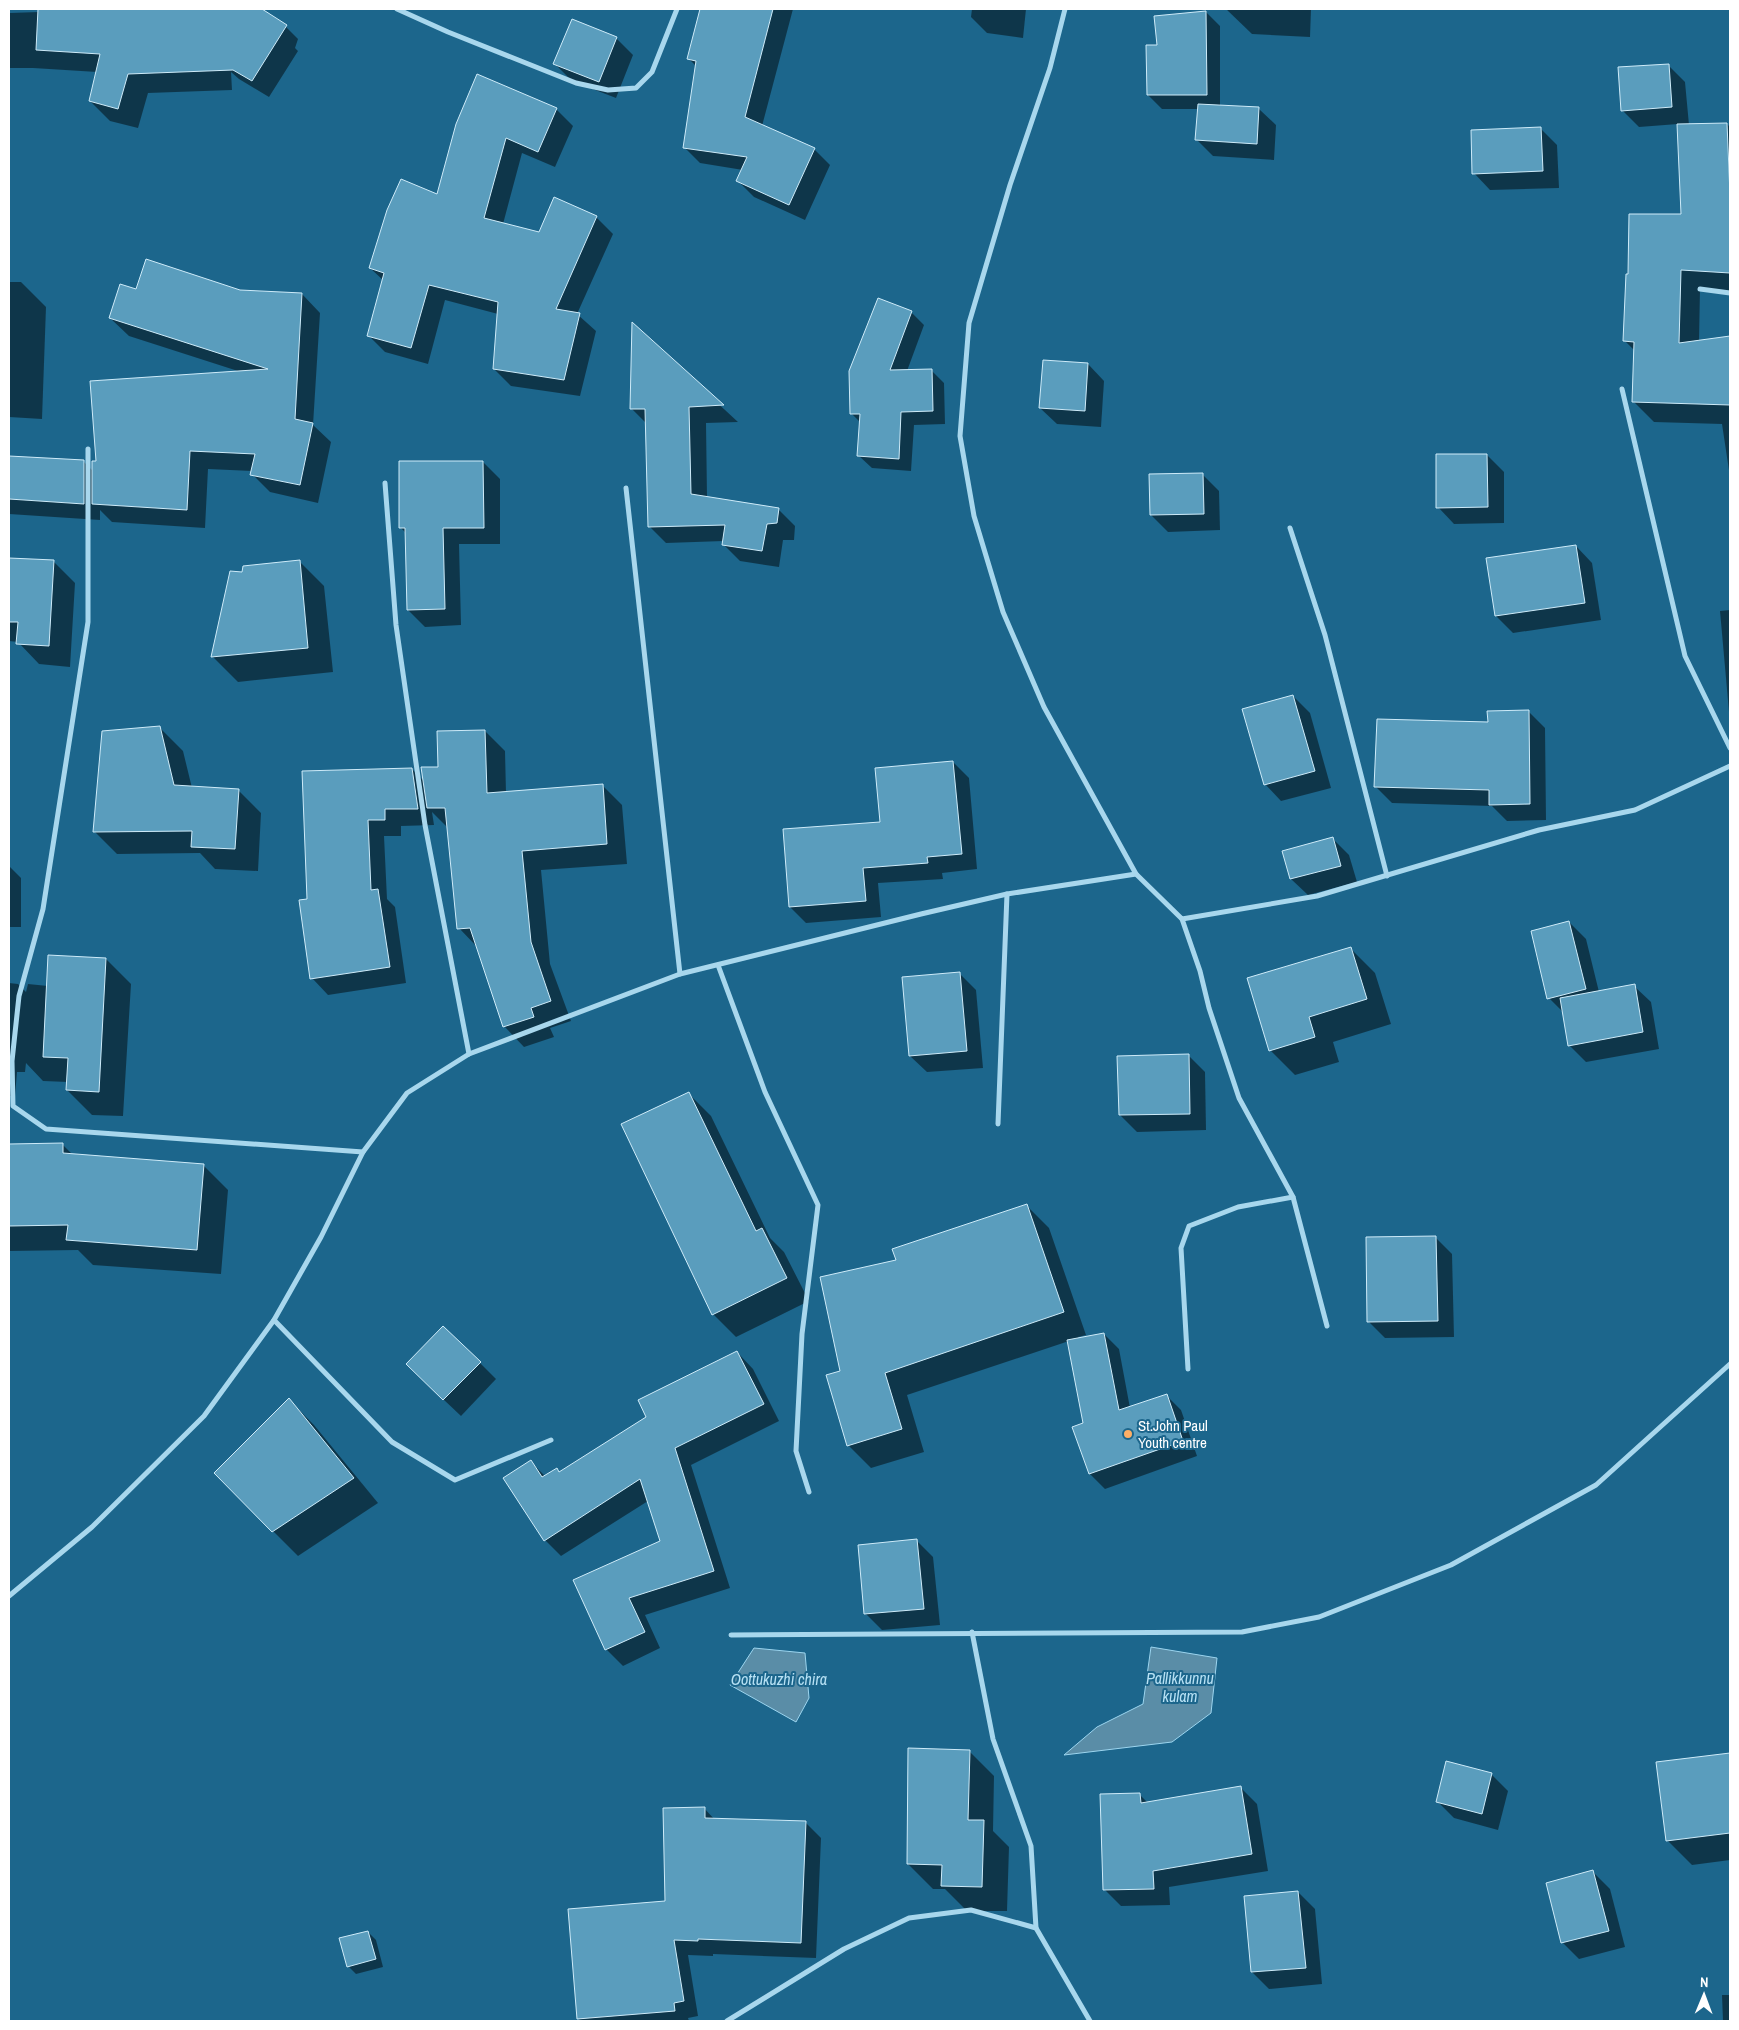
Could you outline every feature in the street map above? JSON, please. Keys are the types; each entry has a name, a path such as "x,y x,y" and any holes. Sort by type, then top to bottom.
{"street":[{"path":"397,9 448,32 576,83 608,90 636,88 652,72 677,9"},
{"path":"1065,9 1050,68 1010,185 968,323 960,436 974,516 1003,612 1044,707 1136,874 1182,919 1239,1098 1293,1197 1328,1326"},
{"path":"1700,289 1730,293"},
{"path":"1622,389 1685,656 1730,748"},
{"path":"88,449 88,622 43,909 18,996 12,1061 13,1106 46,1129 363,1152"},
{"path":"385,483 396,625 425,825 469,1054"},
{"path":"626,488 680,974"},
{"path":"1290,528 1325,635 1387,876"},
{"path":"1182,919 1317,896 1540,830 1635,810 1730,766"},
{"path":"9,1596 92,1527 204,1416 274,1320 321,1237 363,1152 408,1093 469,1054 680,974 1007,894 1136,874"},
{"path":"998,1124 1007,894"},
{"path":"718,965 765,1092 818,1205 802,1334 796,1450 809,1492"},
{"path":"1188,1369 1181,1248 1189,1226 1238,1207 1293,1197"},
{"path":"274,1320 392,1442 455,1480 551,1440"},
{"path":"731,1635 972,1632 1242,1632 1318,1617 1451,1565 1596,1485 1730,1364"},
{"path":"972,1632 993,1739 1031,1846 1036,1928 1090,2021"},
{"path":"727,2021 844,1949 908,1918 971,1910 1036,1928"}],"water":[{"name":"Pallikkunnu kulam","path":"1151,1647 1217,1658 1211,1713 1172,1742 1064,1755 1097,1727 1143,1704"},
{"name":"Oottukuzhi chira","path":"754,1648 805,1653 809,1698 796,1722 730,1685"}],"building":[{"path":"38,9 262,9 287,25 252,81 233,70 128,74 118,109 89,101 100,54 36,50"},
{"path":"700,9 773,9 745,117 815,148 789,205 736,181 747,157 683,148 696,61 687,59"},
{"path":"1206,11 1207,95 1147,95 1146,45 1157,45 1154,16"},
{"path":"572,19 617,37 599,82 553,64"},
{"path":"1669,64 1672,107 1621,111 1618,67"},
{"path":"477,74 557,108 538,152 506,138 484,218 539,232 554,197 597,216 556,309 580,313 564,380 493,369 498,302 429,285 411,348 367,336 384,273 369,268 387,210 401,179 437,194 456,124"},
{"path":"1198,104 1259,107 1257,144 1195,140"},
{"path":"1727,123 1730,195 1730,273 1681,270 1679,343 1730,336 1730,405 1632,402 1634,342 1623,341 1626,274 1628,274 1629,214 1681,214 1677,124"},
{"path":"1541,127 1543,171 1472,174 1471,130"},
{"path":"146,259 240,290 302,293 295,419 313,423 300,485 250,475 255,454 190,451 187,510 92,504 92,461 96,461 90,381 268,369 109,318 120,284 136,289"},
{"path":"878,298 912,311 890,370 932,369 933,411 901,412 899,459 857,456 860,414 850,414 849,371"},
{"path":"632,322 724,405 689,407 691,494 779,508 777,523 767,524 762,551 722,545 725,525 648,527 645,409 630,409"},
{"path":"1043,360 1088,363 1085,411 1039,408"},
{"path":"1436,454 1487,454 1488,507 1436,508"},
{"path":"9,456 84,460 84,504 9,499"},
{"path":"399,461 483,461 484,528 443,528 445,609 407,610 405,528 399,528"},
{"path":"1203,473 1204,514 1150,515 1149,474"},
{"path":"1576,545 1585,603 1495,616 1486,558"},
{"path":"9,558 54,560 49,646 16,644 18,622 9,622"},
{"path":"300,560 308,648 211,657 230,571 242,572 243,566"},
{"path":"1293,695 1315,771 1264,785 1242,709"},
{"path":"1529,710 1530,804 1489,805 1489,790 1374,787 1377,719 1488,722 1487,711"},
{"path":"160,726 174,785 239,789 235,849 191,847 192,831 93,832 102,731"},
{"path":"485,730 487,793 603,784 607,844 522,851 531,942 551,1001 531,1008 534,1017 503,1027 470,928 457,929 445,808 427,808 421,767 438,767 437,731"},
{"path":"953,761 962,854 927,857 928,863 863,868 866,901 789,907 783,829 880,822 875,768"},
{"path":"412,768 418,809 385,809 385,820 368,820 371,890 378,889 390,967 310,979 299,900 307,899 302,771"},
{"path":"1333,837 1341,866 1290,879 1282,851"},
{"path":"1569,921 1586,989 1547,999 1531,931"},
{"path":"1351,947 1367,999 1309,1017 1315,1037 1269,1051 1247,978"},
{"path":"48,955 106,958 99,1092 66,1090 68,1058 43,1057"},
{"path":"960,972 967,1051 909,1056 902,977"},
{"path":"1635,984 1643,1032 1568,1046 1560,998"},
{"path":"1189,1054 1190,1114 1119,1115 1117,1056"},
{"path":"689,1092 756,1231 762,1228 787,1278 712,1315 621,1124"},
{"path":"63,1143 63,1153 204,1164 197,1250 66,1240 68,1225 9,1226 9,1144"},
{"path":"1027,1204 1064,1312 885,1373 902,1429 847,1446 826,1375 840,1371 820,1277 896,1260 892,1249"},
{"path":"1436,1236 1438,1321 1367,1322 1366,1237"},
{"path":"443,1326 481,1362 443,1400 406,1364"},
{"name":"St.John Paul Youth centre","path":"1104,1333 1119,1410 1167,1394 1183,1441 1089,1474 1072,1427 1083,1423 1067,1340"},
{"path":"737,1351 764,1404 675,1448 714,1571 629,1598 645,1632 605,1650 573,1580 660,1541 640,1479 544,1541 503,1478 531,1460 542,1477 557,1468 559,1472 646,1417 638,1400"},
{"path":"289,1398 354,1478 272,1532 214,1473"},
{"path":"917,1539 924,1609 864,1614 858,1545"},
{"path":"908,1748 970,1750 968,1820 984,1820 982,1887 941,1886 942,1865 907,1864"},
{"path":"1730,1753 1730,1833 1666,1841 1656,1762"},
{"path":"1446,1761 1492,1773 1482,1814 1436,1802"},
{"path":"1241,1786 1252,1854 1153,1871 1154,1889 1103,1890 1100,1794 1140,1793 1141,1803"},
{"path":"705,1807 705,1818 806,1821 801,1943 698,1939 698,1941 674,1940 684,2001 674,2003 675,2011 577,2019 568,1909 665,1901 663,1808"},
{"path":"1593,1870 1609,1931 1561,1943 1546,1883"},
{"path":"1298,1891 1306,1968 1251,1972 1244,1896"},
{"path":"368,1931 376,1959 347,1967 339,1938"}],"place":[{"name":"St.John Paul Youth centre","path":"1128,1434"}]}
